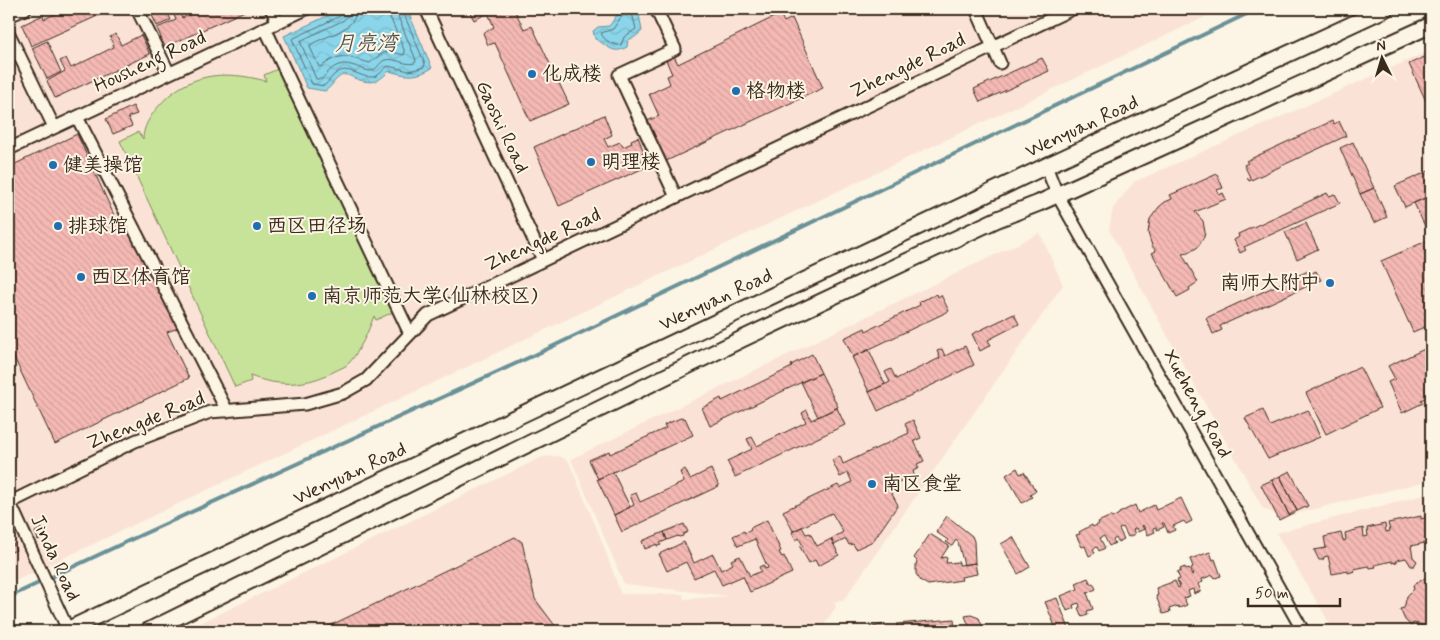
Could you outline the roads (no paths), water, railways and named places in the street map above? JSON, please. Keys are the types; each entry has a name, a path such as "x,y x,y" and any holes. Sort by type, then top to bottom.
{"main road":[{"name":"Wenyuan Road","path":"67,631 1046,166 1385,9"},
{"path":"148,631 742,339 923,254 1431,25"}],"street":[{"path":"9,16 25,9"},
{"path":"137,9 169,73"},
{"path":"271,9 278,22"},
{"name":"Housheng Road","path":"9,148 306,9"},
{"name":"Gaoshi Road","path":"426,9 543,260"},
{"path":"656,9 675,49 619,75 676,197"},
{"path":"976,9 1000,63"},
{"name":"Zhengde Road","path":"9,502 135,441 210,412 305,404 343,393 366,380 428,315 1072,9"},
{"path":"265,28 410,334"},
{"path":"9,34 54,127"},
{"path":"77,116 227,411"},
{"name":"Xueheng Road","path":"1046,166 1057,194 1303,631"},
{"name":"Jinda Road","path":"9,502 67,631"}],"water":[{"name":"月亮湾","path":"342,9 407,9 432,68 416,75 389,71 373,82 344,75 340,76 325,91 307,88 284,36"},
{"path":"624,9 635,9 639,14 642,31 628,40 627,47 613,50 595,39 593,31 598,27 609,26 617,14"}],"waterway":[{"path":"9,597 541,352 1257,9"}],"place":[{"name":"化成楼","path":"532,74"},
{"name":"格物楼","path":"736,91"},
{"name":"明理楼","path":"591,162"},
{"name":"健美操馆","path":"53,165"},
{"name":"排球馆","path":"58,226"},
{"name":"西区田径场","path":"257,226"},
{"name":"西区体育馆","path":"81,277"},
{"name":"南师大附中","path":"1330,283"},
{"name":"南京师范大学(仙林校区)","path":"312,296"},
{"name":"南区食堂","path":"872,484"}]}
